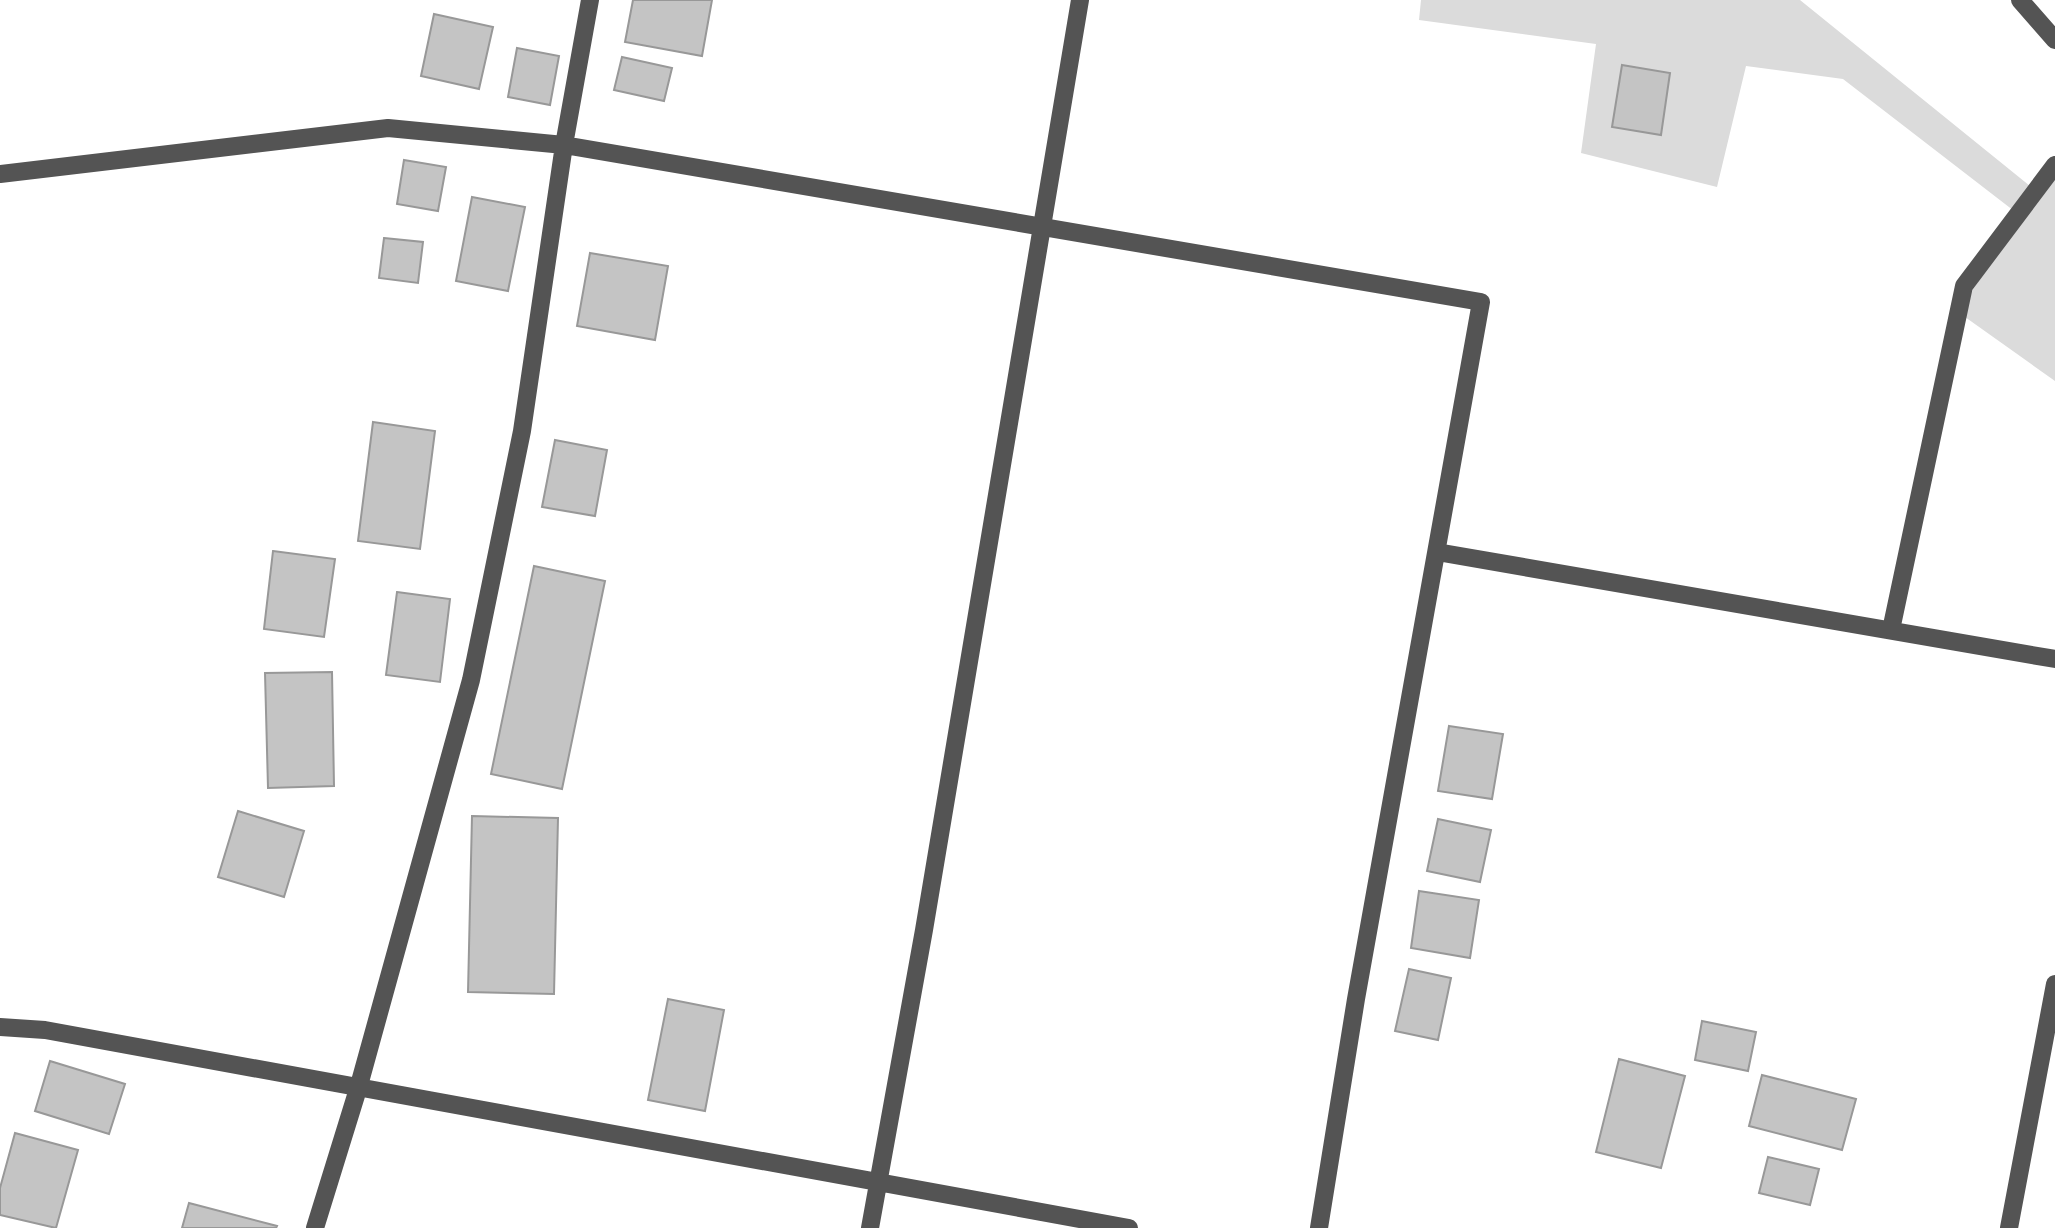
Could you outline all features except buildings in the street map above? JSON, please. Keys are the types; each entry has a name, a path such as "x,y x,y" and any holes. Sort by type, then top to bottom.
{"street":[{"path":"315,1228 358,1089 471,680 522,431 590,0"},
{"path":"870,1228 924,930 1080,0"},
{"path":"2020,0 2055,40"},
{"path":"0,174 388,128 565,145 1481,302 1356,999 1320,1228"},
{"path":"1891,630 1964,286 2055,165"},
{"path":"1437,552 2055,659"},
{"path":"2009,1228 2055,984"},
{"path":"0,1027 44,1030 1129,1228"}],"shaded area":[{"path":"1421,0 1800,0 2035,190 2018,214 1843,79 1746,66 1717,187 1581,153 1596,44 1419,20"},
{"path":"2055,166 2055,381 1958,312"}]}
